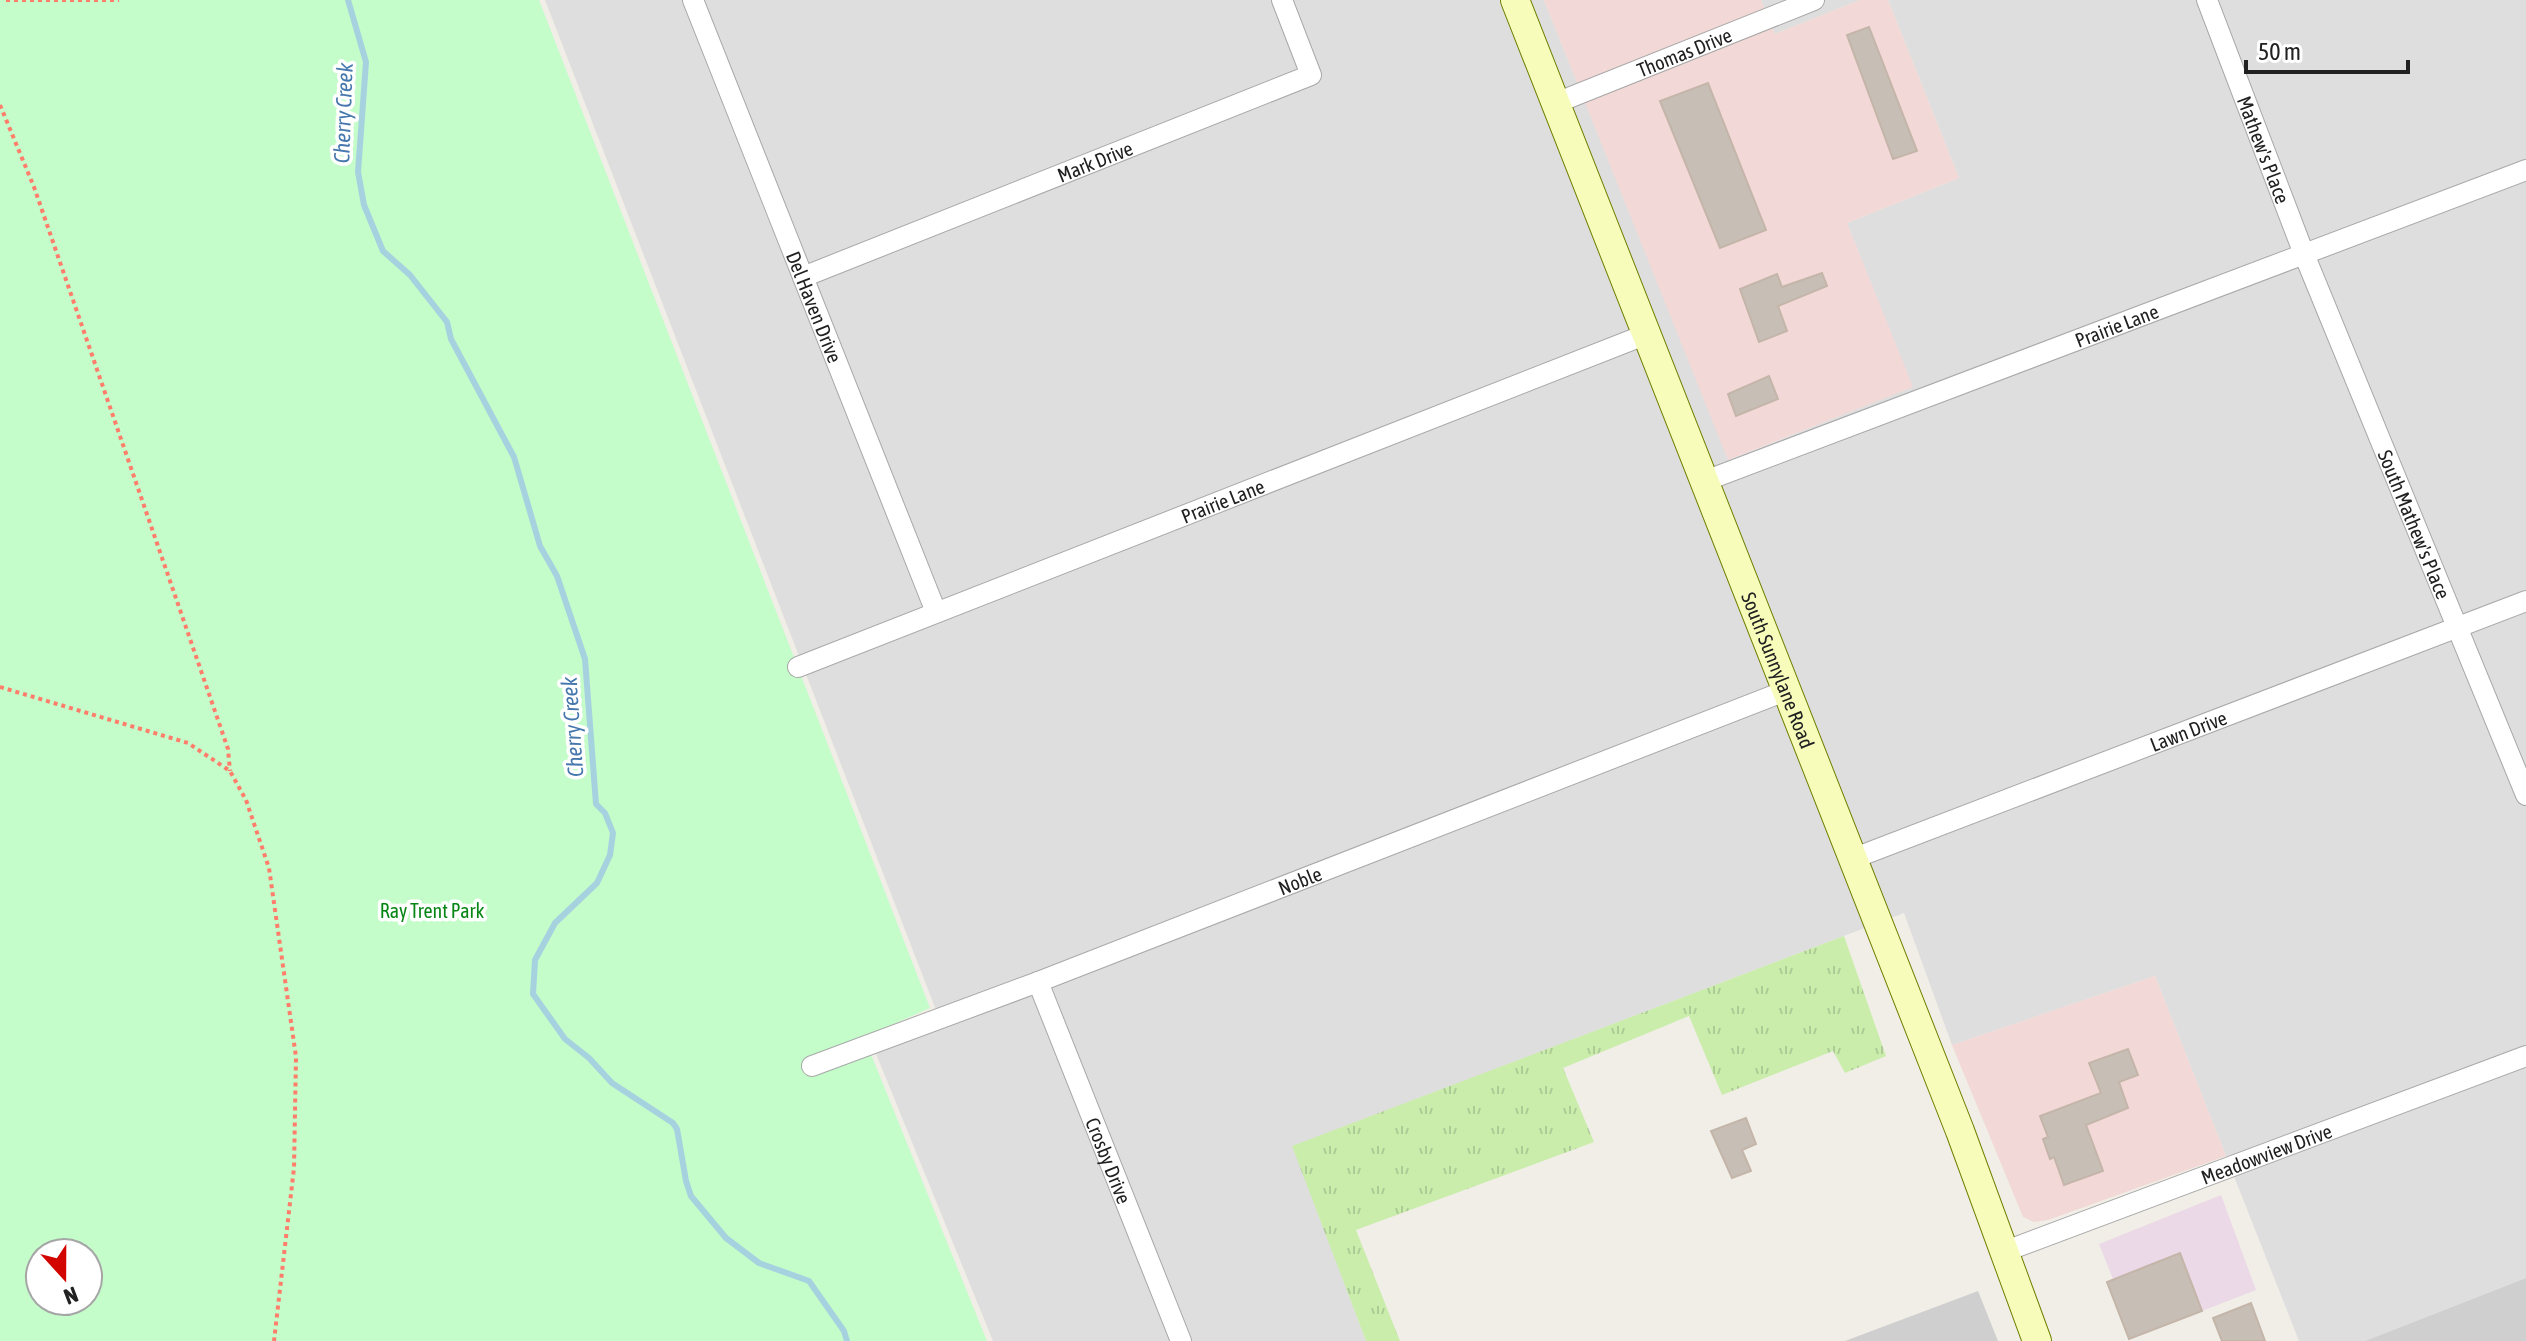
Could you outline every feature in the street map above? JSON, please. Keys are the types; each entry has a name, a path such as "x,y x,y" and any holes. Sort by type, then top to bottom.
{"main road":[{"name":"South Sunnylane Road","path":"1515,0 2006,1251 2037,1341"}],"street":[{"name":"Del Haven Drive","path":"693,0 936,612"},
{"name":"Mark Drive","path":"803,277 1311,75 1282,0"},
{"name":"Thomas Drive","path":"1556,103 1814,0"},
{"name":"Mathew's Place","path":"2207,0 2304,254"},
{"name":"Prairie Lane","path":"1705,481 2526,170"},
{"name":"South Mathew's Place","path":"2304,254 2526,795"},
{"name":"Prairie Lane","path":"798,667 1647,334"},
{"name":"Lawn Drive","path":"1852,859 2526,601"},
{"name":"Noble","path":"812,1066 1038,982 1785,691"},
{"name":"Crosby Drive","path":"1038,982 1181,1341"},
{"name":"Meadowview Drive","path":"2006,1251 2526,1056"}],"path":[{"path":"6,0 119,0"},
{"path":"0,105 34,187 228,749 230,771 246,800 269,868 296,1057 294,1168 274,1341"},
{"path":"0,687 188,743 230,771"}],"shaded area":[{"path":"545,0 1544,0 1729,460 1912,387 1847,223 1959,178 1888,0 2526,0 2526,1278 2365,1341 2299,1341 2155,976 1952,1045 1904,913 1293,1146 1366,1341 993,1341 870,1039 936,1010"},
{"path":"1544,0 1761,0 1775,34 1860,0 1888,0 1959,178 1847,223 1913,387 1728,460"},
{"path":"1761,0 1860,0 1775,34"},
{"path":"2155,976 2226,1156 2048,1220 2034,1222 2023,1217 1952,1045"},
{"path":"2221,1195 2256,1290 2202,1311 2180,1254 2113,1279 2099,1244"},
{"path":"2526,1278 2526,1341 2365,1341"},
{"path":"1978,1291 1998,1341 1845,1341"}],"green space":[{"name":"Ray Trent Park","path":"0,0 539,0 930,1008 864,1037 987,1341 0,1341"},
{"path":"1844,936 1886,1056 1845,1073 1833,1051 1722,1095 1689,1016 1563,1068 1594,1142 1356,1230 1400,1341 1366,1341 1292,1146"}],"building":[{"path":"1869,27 1917,151 1893,159 1847,35"},
{"path":"1708,83 1766,230 1720,248 1660,101"},
{"path":"1822,273 1827,286 1778,306 1787,331 1759,342 1740,289 1777,274 1782,287"},
{"path":"1769,376 1778,399 1736,416 1728,394"},
{"path":"2128,1049 2138,1075 2119,1082 2128,1108 2086,1125 2103,1171 2064,1185 2054,1157 2050,1159 2043,1139 2048,1137 2040,1116 2101,1093 2089,1063"},
{"path":"1746,1118 1756,1144 1742,1150 1751,1171 1732,1178 1711,1131"},
{"path":"2180,1253 2202,1311 2129,1339 2107,1282"},
{"path":"2251,1303 2265,1341 2222,1341 2213,1318"}],"waterway":[{"name":"Cherry Creek","path":"348,0 366,62 358,172 364,205 383,251 410,275 447,322 451,339 514,457 540,546 557,576 585,659 596,804 605,813 613,833 610,855 597,883 555,923 535,960 533,994 565,1039 589,1058 612,1083 673,1123 677,1129 691,1196 726,1238 759,1263 809,1281 844,1331 847,1341"}]}
